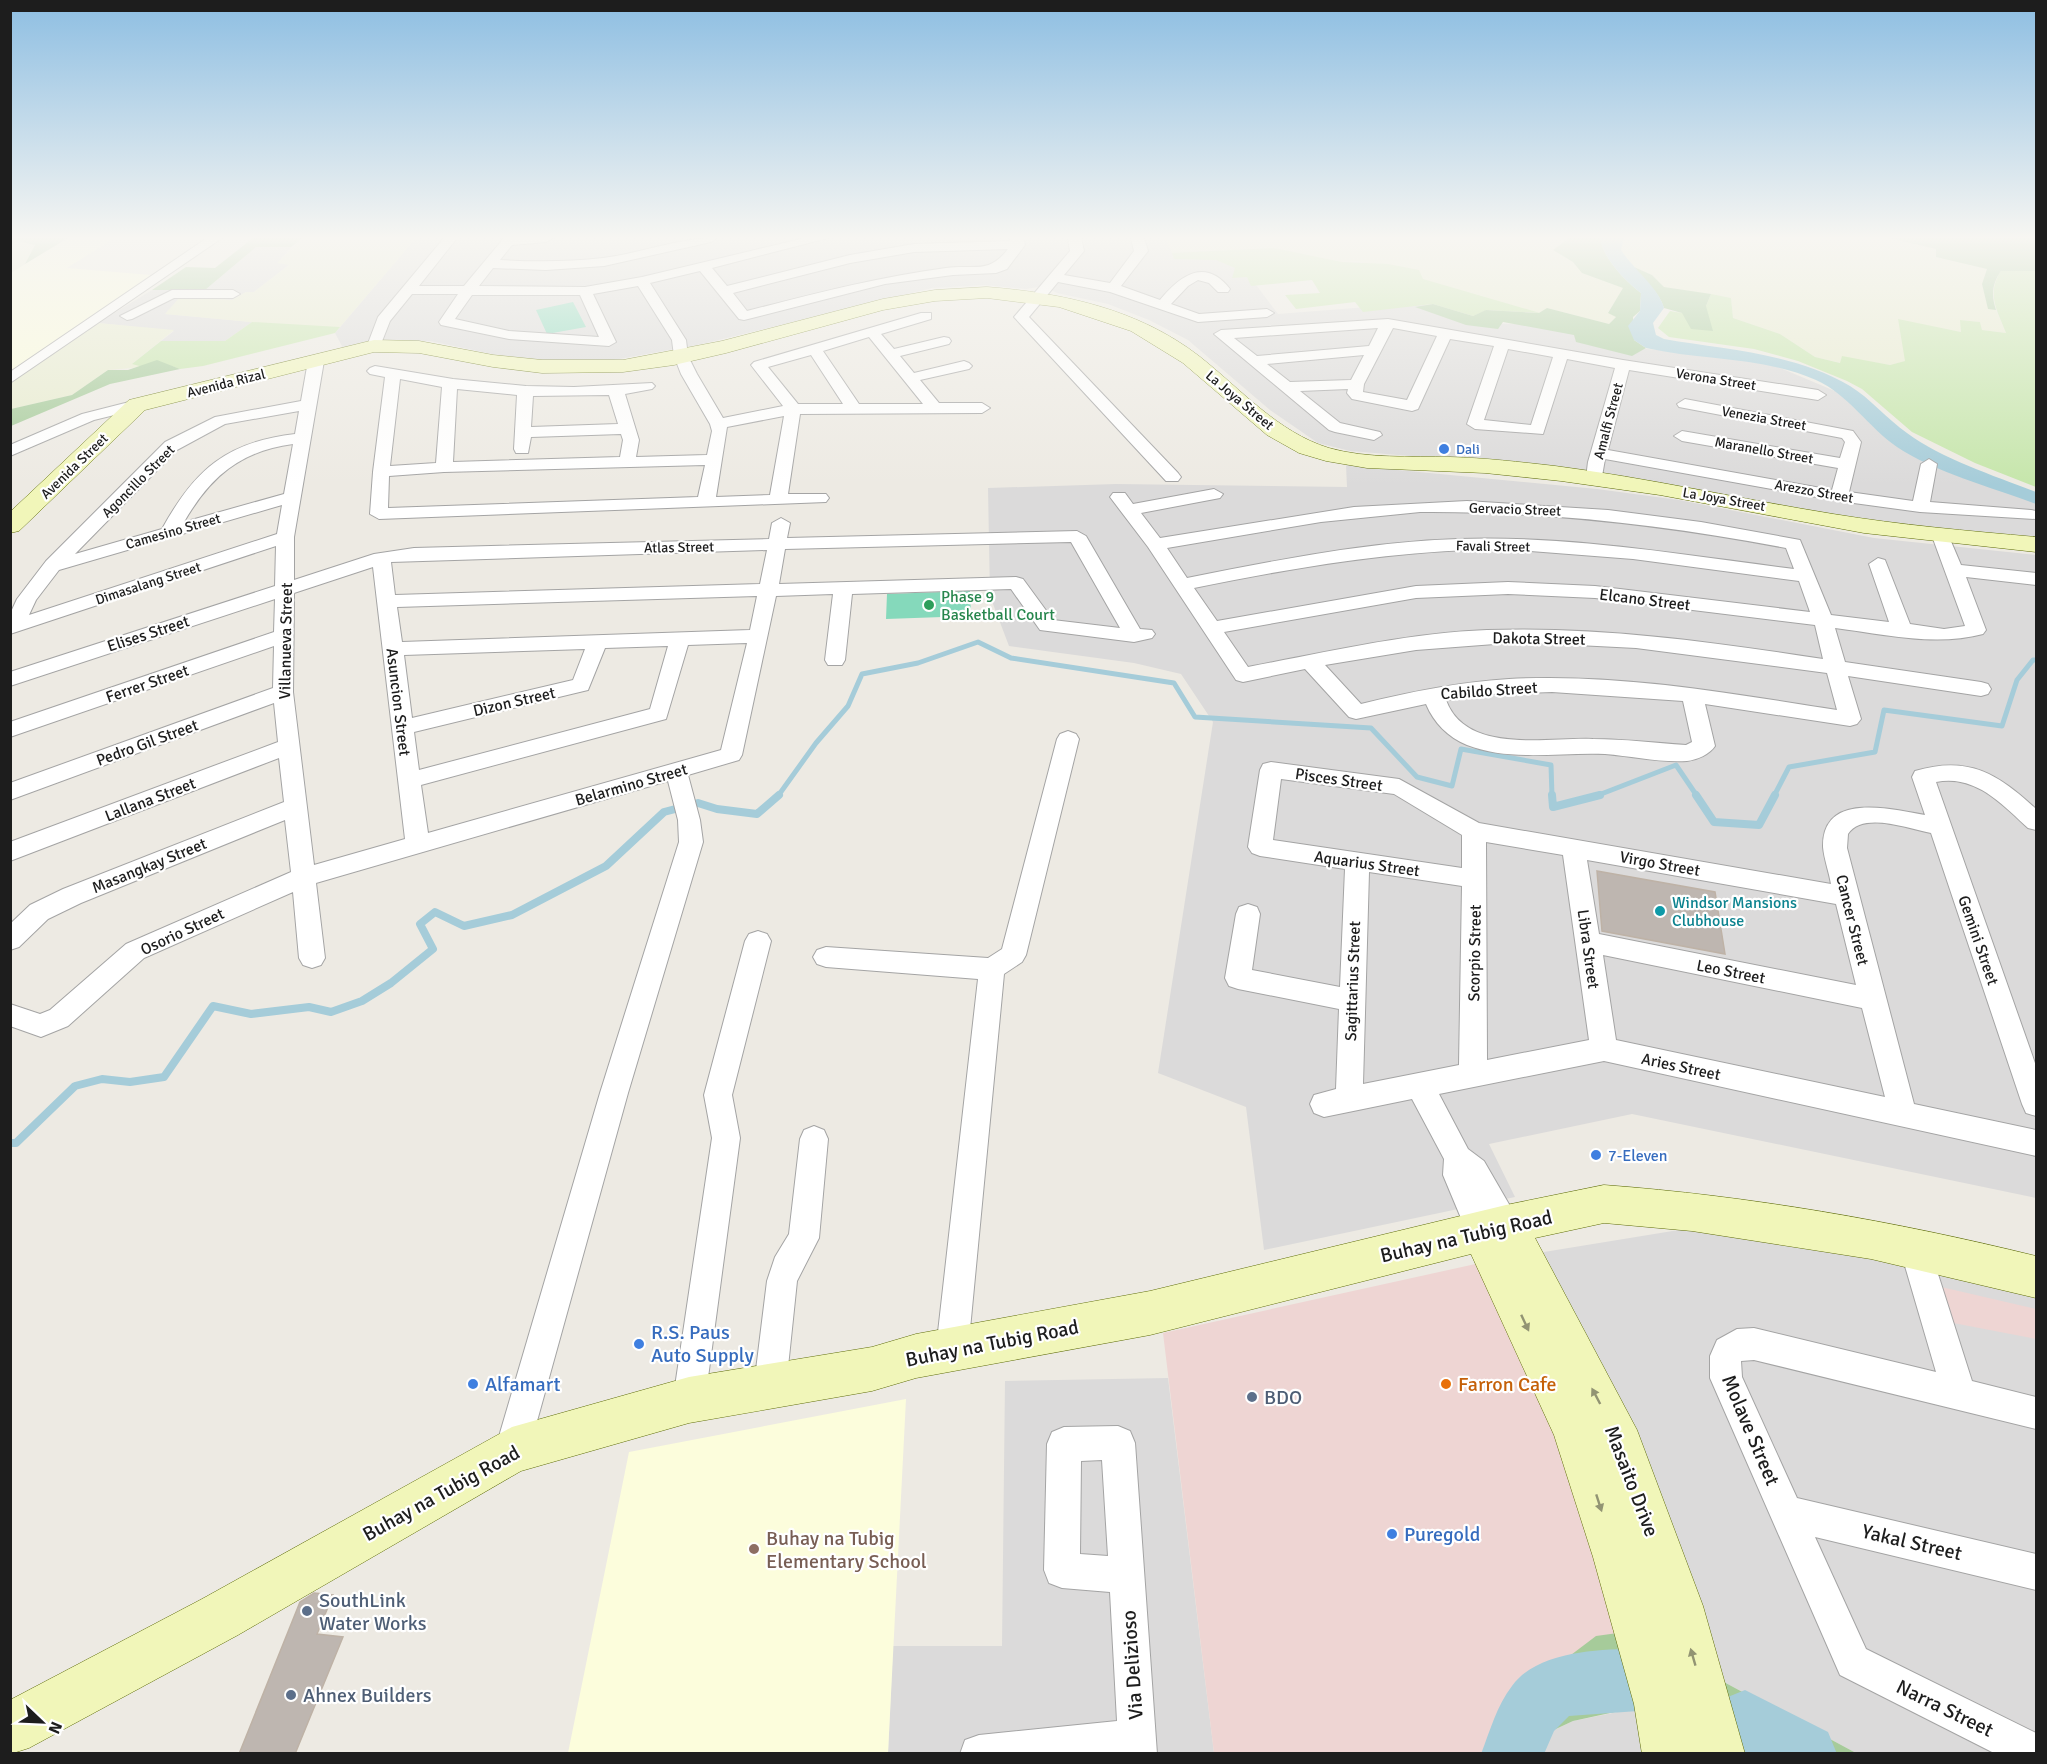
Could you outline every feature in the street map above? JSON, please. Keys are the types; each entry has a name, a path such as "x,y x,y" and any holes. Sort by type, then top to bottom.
{"street":[{"path":"10,380 97,320"},
{"path":"10,380 65,346 116,320"},
{"path":"374,346 383,320"},
{"path":"447,320 446,322 509,335 609,342 599,320"},
{"path":"667,320 679,340 681,356 689,374 720,431 706,502"},
{"name":"La Joya Street","path":"316,361 389,344 421,347 495,361 557,366 619,366 681,356 827,320"},
{"path":"778,500 793,409 759,365 911,320"},
{"path":"1024,320 1172,477"},
{"name":"La Joya Street","path":"1124,320 1162,340 1191,359 1270,427 1305,447 1335,456 1477,465 1595,478 1670,489 1862,526 2037,545"},
{"path":"1355,389 1388,324"},
{"name":"Verona Street","path":"1252,361 1221,334 1388,324 1623,365 1818,395"},
{"path":"872,332 934,407"},
{"path":"1285,387 1355,389 1365,398 1412,406 1445,334"},
{"path":"890,354 944,341"},
{"path":"1502,344 1475,424 1537,431 1561,354"},
{"path":"813,348 854,408"},
{"path":"1252,361 1374,350"},
{"name":"Villanueva Street","path":"312,958 283,692 285,537 316,361"},
{"name":"Avenida Rizal","path":"137,405 316,361"},
{"path":"1252,361 1335,427 1374,435"},
{"name":"Amalfi Street","path":"1595,478 1598,453 1623,365"},
{"path":"910,378 964,366"},
{"path":"375,370 450,384 525,391 616,391 647,386"},
{"path":"393,373 377,521 706,502 820,498"},
{"path":"1679,467 1687,375"},
{"path":"444,467 450,384"},
{"path":"521,465 525,391"},
{"path":"616,391 631,440 627,462"},
{"name":"Agoncillo Street","path":"12,628 27,599 54,565 171,446 187,435 238,415 309,404"},
{"name":"Venezia Street","path":"1684,404 1843,432 1852,439 1846,464"},
{"path":"10,451 88,417 137,405"},
{"name":"Avenida Street","path":"10,526 137,405"},
{"path":"718,424 793,409 982,408"},
{"path":"524,432 628,429"},
{"name":"Maranello Street","path":"1682,436 1846,464"},
{"path":"169,533 178,514 225,461 249,448 303,438"},
{"name":"Arezzo Street","path":"1598,453 1839,496 1920,507 2031,515"},
{"path":"381,472 444,467 713,460"},
{"path":"1839,496 1846,464"},
{"path":"1920,507 1929,464"},
{"path":"1212,628 1180,585 1155,544 1124,504 1214,494"},
{"name":"Camesino Street","path":"54,565 292,497"},
{"name":"Gervacio Street","path":"1155,544 1352,512 1420,507 1533,507 1634,516 1794,544 1823,620 1836,669"},
{"name":"Belarmino Street","path":"303,877 731,755 759,636 781,523"},
{"name":"Atlas Street","path":"286,588 381,558 414,554 1077,536 1143,634 1047,626 1016,583 843,588"},
{"name":"Elcano Street","path":"1212,628 1416,592 1508,588 1595,592 1901,628 1944,636 1976,630 1941,536"},
{"name":"Dimasalang Street","path":"12,628 285,537"},
{"name":"Favali Street","path":"1180,585 1324,556 1460,544 1619,552 1807,576"},
{"name":"Asuncion Street","path":"381,558 418,846"},
{"path":"1878,564 1901,628"},
{"path":"1954,570 2034,583"},
{"name":"Elises Street","path":"10,679 286,588"},
{"path":"386,601 843,588 835,660"},
{"name":"Dakota Street","path":"1212,628 1243,675 1366,650 1455,639 1521,636 1665,646 1981,689"},
{"name":"Ferrer Street","path":"10,730 284,636"},
{"path":"393,649 759,636"},
{"path":"410,780 659,714 680,638"},
{"name":"Dizon Street","path":"403,727 581,685 597,642"},
{"name":"Cabildo Street","path":"1310,662 1356,712 1433,694 1510,686 1617,687 1692,695 1850,719 1836,669"},
{"name":"Pedro Gil Street","path":"10,792 283,692"},
{"path":"1433,694 1443,718 1460,733 1494,745 1524,749 1581,746 1688,753 1704,746 1692,695"},
{"path":"826,957 992,969 1013,954 1068,739"},
{"name":"Lallana Street","path":"10,852 289,746"},
{"name":"Pisces Street","path":"1260,847 1271,770 1399,787 1474,831"},
{"path":"512,1450 614,1093 691,842 686,806 676,771"},
{"name":"Gemini Street","path":"2037,822 1996,787 1977,776 1957,771 1923,777 2037,1104"},
{"name":"Masangkay Street","path":"10,940 39,912 63,900 297,806"},
{"name":"Cancer Street","path":"1904,1114 1835,848 1837,833 1844,822 1856,816 1873,814 1940,826"},
{"name":"Virgo Street","path":"1474,831 1846,896"},
{"name":"Scorpio Street","path":"1473,1076 1474,831"},
{"name":"Aquarius Street","path":"1260,847 1475,879"},
{"name":"Libra Street","path":"1574,849 1604,1049"},
{"name":"Sagittarius Street","path":"1336,1102 1350,1000 1357,862"},
{"name":"Osorio Street","path":"10,1015 27,1023 41,1026 59,1018 135,951 303,877"},
{"path":"1248,914 1238,978 1350,1000"},
{"path":"690,1400 726,1137 718,1095 758,941"},
{"name":"Leo Street","path":"1588,942 1873,999"},
{"path":"952,1350 992,969"},
{"name":"Aries Street","path":"1336,1102 1604,1049 2037,1143"},
{"path":"1420,1086 1458,1158 1458,1175 1494,1228"},
{"path":"770,1386 782,1281 786,1268 804,1238 814,1139"},
{"name":"Buhay na Tubig Road","path":"10,1729 220,1617 512,1450 690,1400 872,1369 916,1356 1150,1313 1494,1228 1604,1204 1692,1211 1871,1239 2037,1277"},
{"name":"Masaito Drive","path":"1494,1228 1575,1430 1617,1557 1696,1724 1669,1754"},
{"path":"1916,1249 1959,1393"},
{"name":"Molave Street","path":"1853,1662 1726,1378 1724,1361 1728,1350 1739,1344 1754,1344 2037,1413"},
{"name":"Yakal Street","path":"1787,1513 2037,1572"},
{"name":"Via Delizioso","path":"1127,1576 1137,1746"},
{"name":"Narra Street","path":"1853,1662 2037,1753"},
{"path":"979,1754 1137,1746"}],"shaded area":[{"path":"10,320 86,320 11,372"},
{"path":"102,320 252,322 225,341 161,341 174,331 98,323"},
{"path":"232,320 346,320 340,327 293,326"},
{"path":"346,320 799,320 702,344 608,361 546,361 492,354 430,341 387,340 343,348 335,333"},
{"path":"1150,320 1474,320 1482,323 1585,326 1621,347 1712,354 1773,365 1861,402 1918,453 2036,503 2036,538 1868,522 1589,471 1350,451 1318,443 1270,410 1188,340"},
{"path":"1595,320 1613,320 1609,324"},
{"path":"1740,320 1898,320 1906,361 1890,365 1842,357 1841,363 1815,357 1780,334"},
{"path":"1900,320 1961,320 1962,332"},
{"path":"1964,320 2000,320 2006,333 1982,330 1980,322"},
{"path":"98,323 174,330 133,363 143,367 108,370 72,395 11,409 11,378"},
{"path":"1346,465 1597,489 1679,500 1874,538 2036,555 2036,1198 1632,1114 1489,1144 1515,1197 1264,1250 1246,1107 1158,1073 1213,722 1181,674 1134,663 1009,646 990,596 988,488 1116,484 1347,487"},
{"path":"1691,1228 1921,1267 2036,1295 2036,1753 1856,1753 1722,1681 1741,1753 1539,1753 1545,1734 1573,1721 1647,1706 1489,1261"},
{"name":"Puregold","path":"1489,1261 1525,1344 1625,1632 1507,1704 1485,1753 1214,1753 1163,1333"},
{"path":"1937,1286 2036,1309 2036,1339 1948,1322"},
{"path":"1168,1378 1214,1753 888,1754 893,1646 1002,1646 1005,1381"},
{"name":"Buhay na Tubig Elementary School","path":"906,1399 888,1753 568,1753 629,1452"}],"green space":[{"path":"541,320 583,320 586,327 547,334"},
{"path":"1453,320 1595,320 1609,324 1613,320 1633,320 1634,340 1646,348 1632,356 1576,342 1574,335 1503,322 1498,329 1466,325"},
{"path":"1663,320 1740,320 1780,334 1815,357 1840,363 1842,356 1890,365 1905,361 1898,320 1961,332 1960,320 1980,322 1982,330 2006,333 2001,320 2036,320 2036,487 1975,463 1912,432 1862,389 1847,381 1798,361 1754,349 1669,337 1658,328"},
{"path":"1686,320 1710,320 1713,331 1691,329"},
{"path":"252,322 340,327 335,333 203,366 180,369 157,361 143,367 132,364 161,341 225,341"},
{"path":"157,360 180,369 110,384 11,426 11,409 72,395 108,370 128,370"},
{"name":"Phase 9 Basketball Court","path":"970,591 971,616 886,619 887,594"},
{"path":"1625,1632 1647,1705 1573,1721 1545,1734 1539,1753 1485,1754 1506,1704 1596,1636"},
{"path":"1722,1681 1856,1753 1741,1753"}],"water":[{"path":"1633,320 1655,320 1653,323 1656,335 1664,339 1760,354 1807,366 1829,375 1858,391 1900,427 1936,451 2036,492 2036,504 1946,472 1912,456 1887,439 1828,386 1816,380 1796,372 1754,363 1646,348 1634,340 1628,326"}],"building":[{"name":"Windsor Mansions Clubhouse","path":"1597,871 1715,892 1725,954 1602,931"},
{"name":"Ahnex Builders","path":"314,1593 333,1595 317,1634 343,1637 295,1754 239,1754 300,1602"}],"waterway":[{"path":"778,796 816,743 848,706 862,674 918,663 978,642 1011,658 1174,683 1195,717 1371,728 1417,777 1452,786 1461,749 1551,765 1552,796"},
{"path":"1774,796 1789,767 1875,752 1884,710 2002,726 2017,680 2033,660 2036,660"},
{"path":"1596,796 1676,765 1697,796"},
{"path":"1552,795 1553,807 1600,795"},
{"path":"1696,795 1714,822 1759,825 1775,795"},
{"path":"10,1143 16,1143 75,1086 102,1079 130,1082 164,1077 213,1006 251,1014 309,1007 331,1012 362,1001 391,983 433,949 420,924 435,912 464,926 512,915 606,866 664,812 698,803 717,809 757,814 778,796"},
{"path":"1512,1754 1524,1723 1537,1703 1552,1691 1588,1682 1638,1680"},
{"path":"1745,1721 1806,1754"}],"place":[{"name":"Dali","path":"1444,449"},
{"name":"Phase 9 Basketball Court","path":"929,605"},
{"name":"Windsor Mansions Clubhouse","path":"1660,911"},
{"name":"7-Eleven","path":"1596,1155"},
{"name":"R.S. Paus Auto Supply","path":"639,1344"},
{"name":"Alfamart","path":"473,1384"},
{"name":"Farron Cafe","path":"1446,1384"},
{"name":"BDO","path":"1252,1397"},
{"name":"Puregold","path":"1392,1534"},
{"name":"Buhay na Tubig Elementary School","path":"754,1549"},
{"name":"SouthLink Water Works","path":"307,1611"},
{"name":"Ahnex Builders","path":"291,1695"}]}
